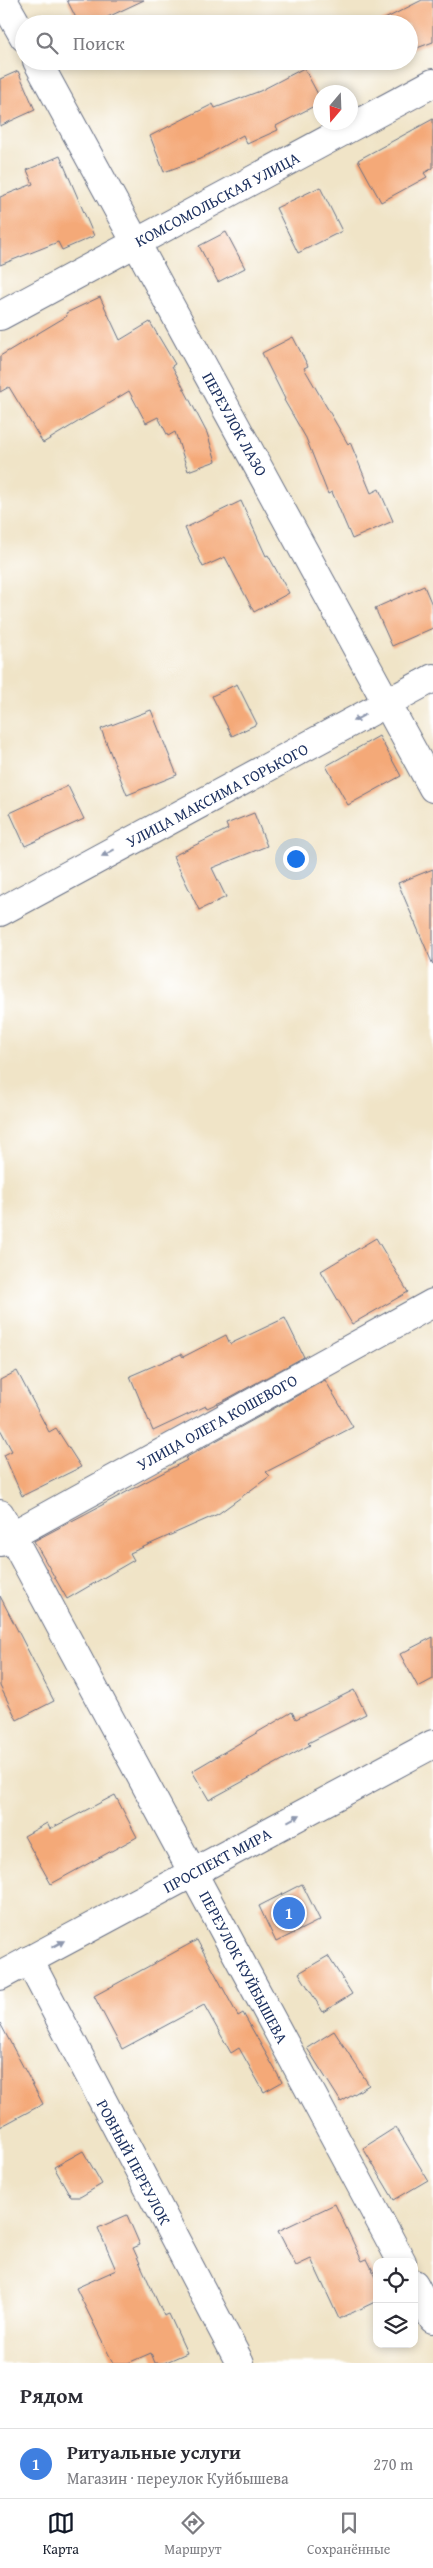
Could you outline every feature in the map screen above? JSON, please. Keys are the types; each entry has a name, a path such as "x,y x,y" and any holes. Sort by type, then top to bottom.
{"street":[{"path":"3,0 15,22"},
{"name":"ПЕРЕУЛОК ЛАЗО","path":"42,70 433,788"},
{"name":"КОМСОМОЛЬСКАЯ УЛИЦА","path":"0,316 433,83"},
{"name":"УЛИЦА МАКСИМА ГОРЬКОГО","path":"0,912 433,678"},
{"name":"УЛИЦА ОЛЕГА КОШЕВОГО","path":"4,1530 433,1303"},
{"name":"ПЕРЕУЛОК КУЙБЫШЕВА","path":"4,1530 193,1872 400,2258"},
{"name":"ПРОСПЕКТ МИРА","path":"0,1976 433,1744"},
{"name":"РОВНЫЙ ПЕРЕУЛОК","path":"29,1960 240,2363"},
{"path":"418,2291 433,2319"}],"building":[{"path":"67,0 144,0 112,15 74,15"},
{"path":"422,0 433,0 433,42 418,48 418,15 393,15"},
{"path":"300,70 305,70 313,85 313,107 276,126 278,130 247,144 243,135 200,159 164,172 150,136 213,104 215,108 260,91"},
{"path":"18,71 35,110 0,126 0,79"},
{"path":"433,119 433,168 424,173 427,177 381,202 358,160"},
{"path":"60,156 94,236 62,250 58,242 0,265 0,197 33,184 27,170"},
{"path":"320,187 342,231 298,253 276,208"},
{"path":"226,232 245,268 218,282 199,246"},
{"path":"100,297 120,340 150,322 175,364 172,366 207,433 216,461 188,471 175,432 168,436 158,417 146,423 129,391 43,443 9,387 0,392 0,356 67,316 66,313"},
{"path":"293,337 308,366 304,368 348,444 350,442 371,493 379,489 393,521 352,539 332,492 328,494 306,438 284,400 262,353"},
{"path":"241,501 266,556 268,555 289,593 254,612 225,557 203,567 185,528"},
{"path":"424,586 433,607 433,628 392,646 375,608"},
{"path":"237,684 257,724 232,736 212,696"},
{"path":"151,710 177,775 127,795 101,729"},
{"path":"379,736 401,776 348,805 326,766"},
{"path":"68,786 84,819 25,846 10,813"},
{"path":"254,813 267,846 212,868 226,897 199,910 173,856 228,829 226,824"},
{"path":"433,869 433,965 398,883"},
{"path":"376,1238 408,1292 352,1324 321,1271"},
{"path":"285,1318 304,1357 225,1400 207,1408 206,1406 153,1431 130,1376 181,1354 183,1357 226,1335 230,1344"},
{"path":"17,1371 49,1432 56,1428 81,1467 22,1496 4,1455 12,1451 0,1429 0,1380"},
{"path":"325,1380 353,1427 266,1472 270,1476 218,1514 130,1553 134,1560 67,1599 34,1541 187,1460 185,1458"},
{"path":"0,1596 54,1701 17,1720 0,1686"},
{"path":"433,1637 433,1679 418,1687 400,1654"},
{"path":"354,1690 366,1714 308,1743 310,1745 209,1800 192,1771 292,1712 296,1719"},
{"path":"115,1795 137,1837 51,1884 24,1836 47,1823 50,1829"},
{"path":"302,1884 320,1920 276,1942 259,1906"},
{"path":"197,1940 238,2016 243,2013 282,2082 264,2092 239,2048 231,2053 204,2005 122,2049 94,1996"},
{"path":"328,1956 352,1994 323,2012 299,1973"},
{"path":"0,2023 43,2104 0,2127"},
{"path":"334,2031 369,2085 341,2102 307,2048"},
{"path":"396,2127 428,2180 394,2200 363,2148"},
{"path":"83,2151 102,2184 80,2197 71,2197 54,2167"},
{"path":"335,2204 362,2261 367,2259 373,2271 373,2303 339,2319 311,2259 296,2266 278,2231"},
{"path":"127,2215 140,2245 133,2248 164,2316 169,2314 187,2353 164,2363 155,2363 151,2353 128,2363 113,2363 76,2288 116,2270 98,2228"}],"place":[{"name":"Ритуальные услуги","path":"289,1913"}]}
